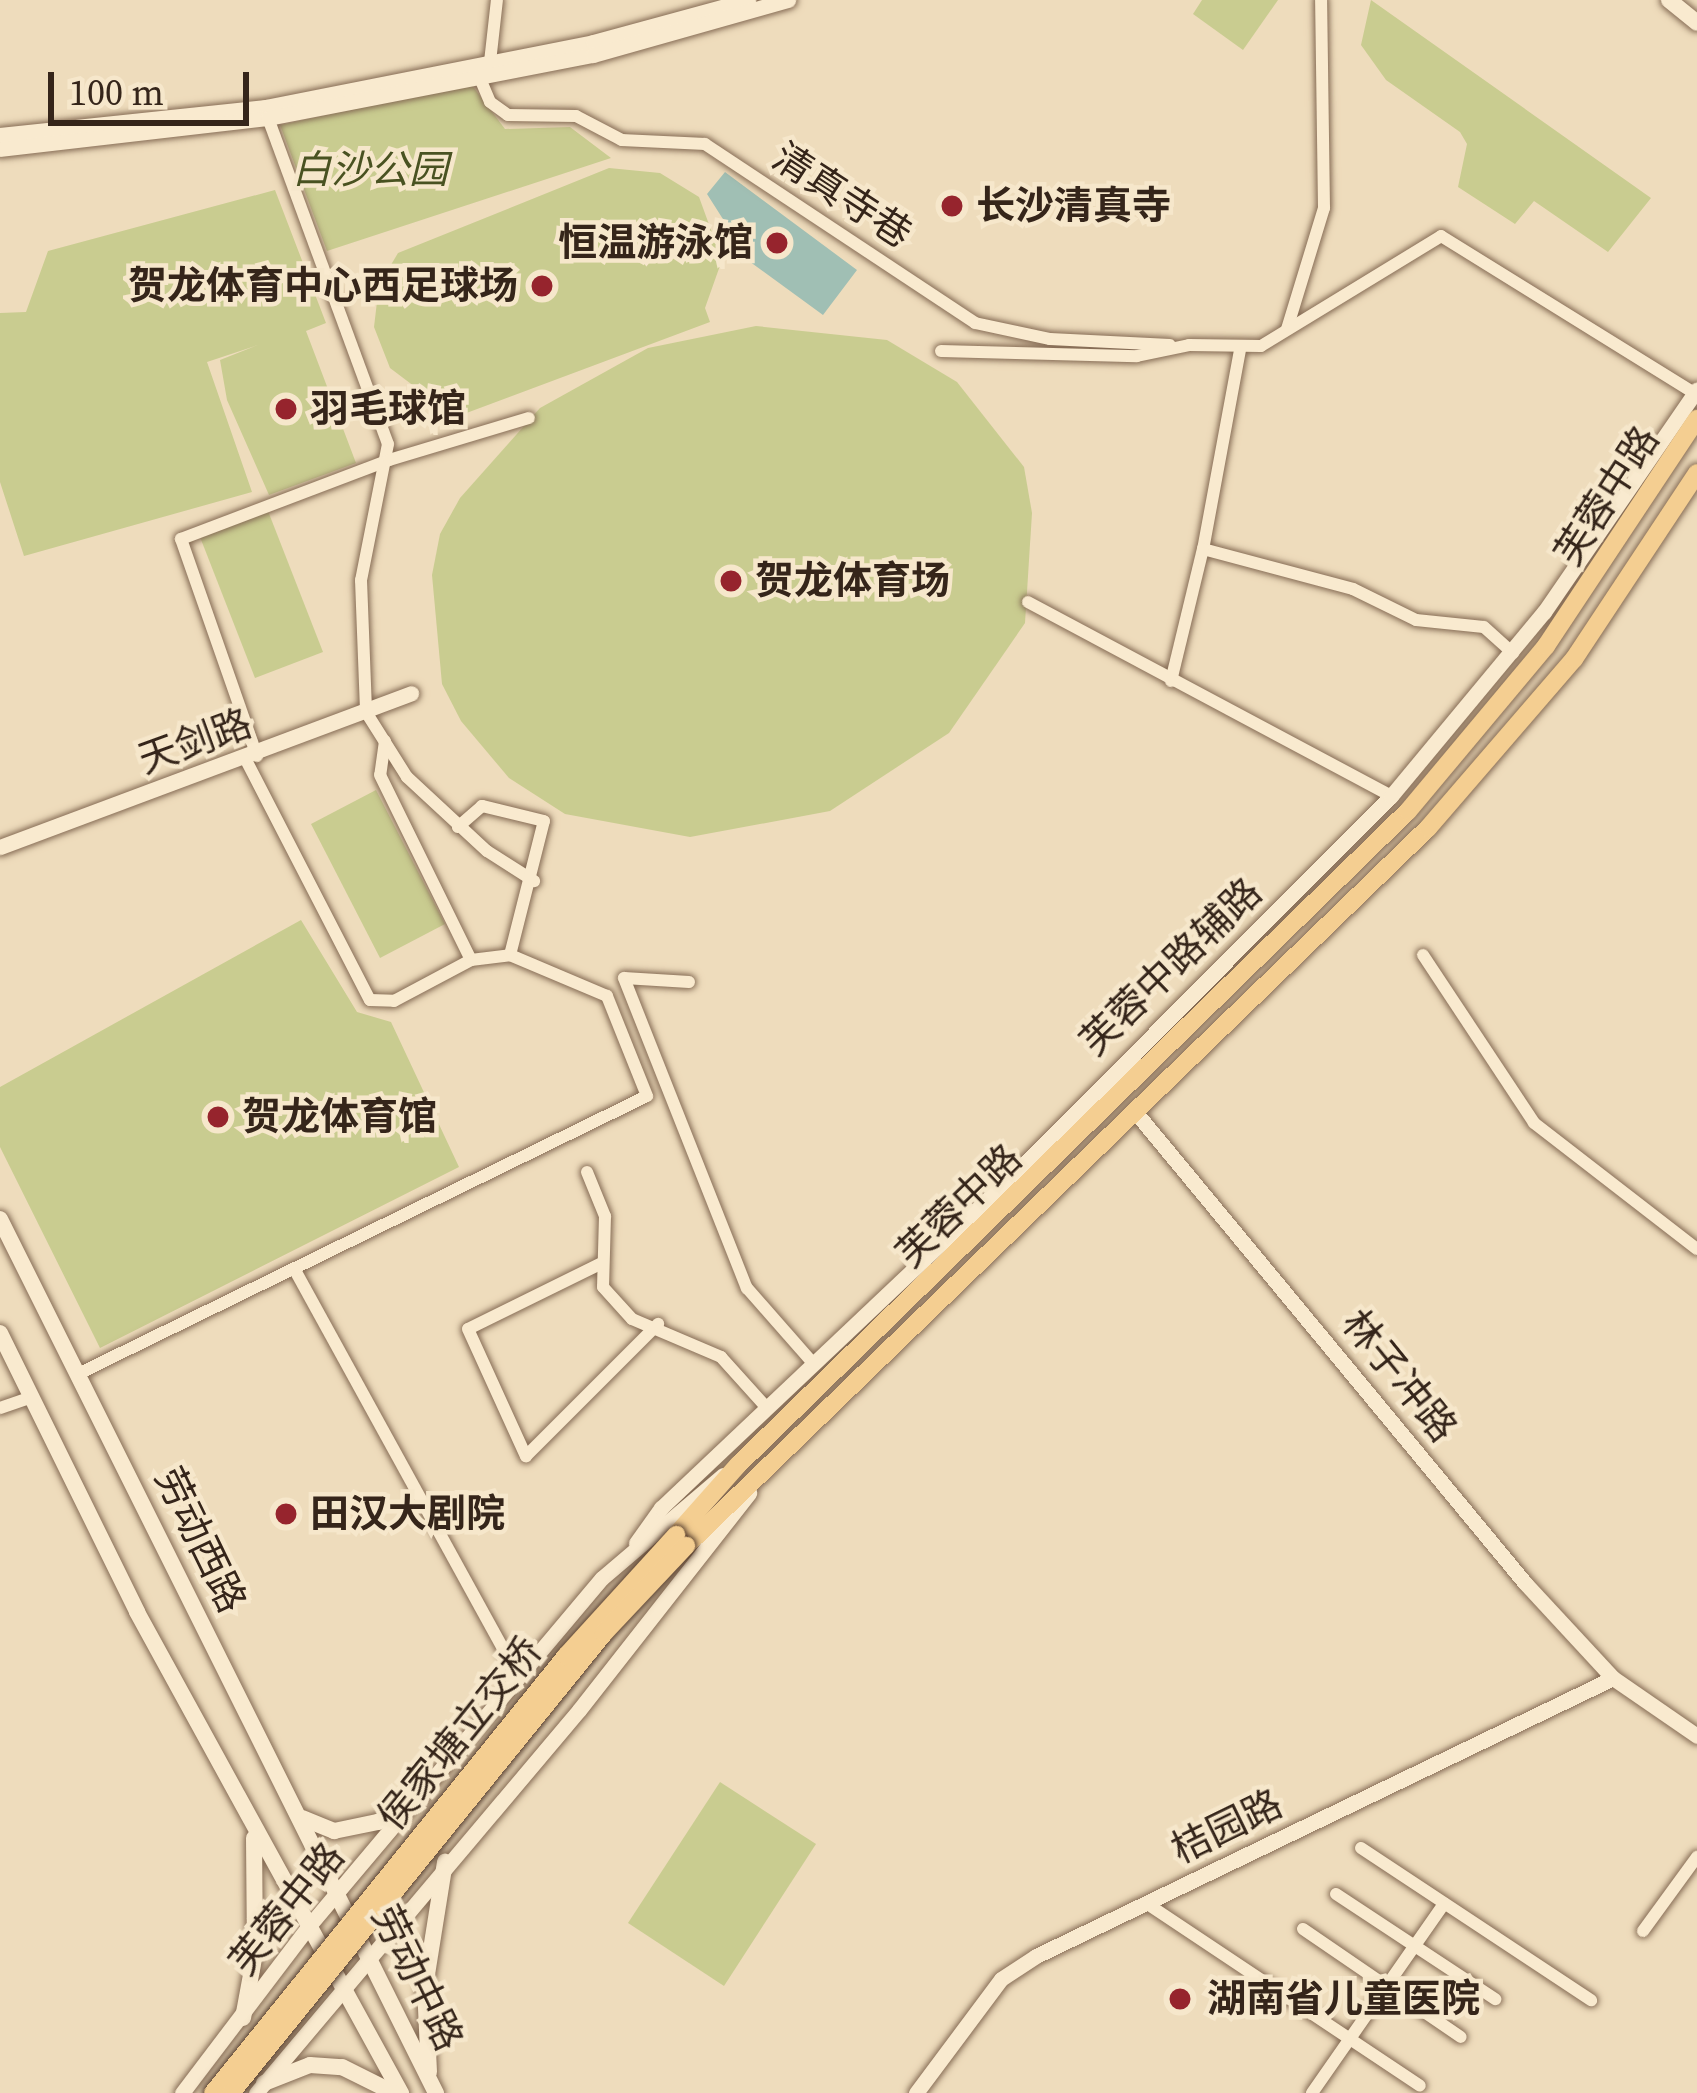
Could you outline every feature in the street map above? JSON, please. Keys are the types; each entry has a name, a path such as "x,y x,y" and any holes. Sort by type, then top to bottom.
{"main road":[{"path":"1669,0 1697,22"},
{"name":"芙蓉中路","path":"738,1465 1408,811 1546,646 1697,419"},
{"name":"芙蓉中路","path":"768,1467 1428,828 1574,659 1697,473"},
{"name":"劳动西路","path":"0,1219 338,1892"},
{"path":"0,1333 254,1831 308,1927"},
{"path":"681,1541 738,1465"},
{"path":"681,1541 768,1467"},
{"name":"侯家塘立交桥","path":"213,2093 579,1640 681,1541"},
{"name":"侯家塘立交桥","path":"231,2093 681,1541"},
{"path":"302,1818 334,1831 378,1822 421,1798"},
{"path":"243,2018 255,1953 254,1831"},
{"path":"433,2086 425,1987 445,1862"},
{"name":"劳动中路","path":"338,1892 433,2086"},
{"name":"劳动中路","path":"308,1927 398,2093"},
{"path":"260,2088 310,2065 342,2067 398,2093"}],"street":[{"path":"484,69 497,0"},
{"path":"0,148 268,118 484,69 748,0"},
{"path":"0,135 266,107 640,44 788,0"},
{"path":"1286,330 1324,208 1321,0"},
{"name":"清真寺巷","path":"484,69 490,102 508,115 576,116 622,140 704,144 976,323 1050,339 1189,345"},
{"path":"268,118 389,460 362,580 366,712 458,827 534,881"},
{"path":"941,351 1137,356 1189,345 1240,350 1286,330 1441,236 1696,393"},
{"path":"1171,681 1203,549 1240,350"},
{"name":"芙蓉中路辅路","path":"636,1543 661,1508 1391,796 1513,653 1696,393"},
{"path":"80,1373 296,1272 647,1096 607,996 510,955 471,960 394,1001 370,1000 251,758 181,539 389,460 529,418"},
{"path":"1203,549 1352,589 1416,620 1484,627 1513,653"},
{"path":"1028,602 1391,796"},
{"name":"天剑路","path":"0,847 251,758 411,693"},
{"path":"385,741 380,775 471,960"},
{"path":"458,827 482,806 544,821 534,881 510,955"},
{"path":"1424,956 1534,1123 1697,1250"},
{"path":"688,982 624,978 747,1288 813,1363"},
{"name":"林子冲路","path":"1137,1114 1525,1583 1613,1678 1697,1736"},
{"path":"587,1172 605,1216 603,1287 632,1318 658,1324 721,1357 766,1407"},
{"path":"602,1262 468,1329 526,1456 658,1324"},
{"path":"296,1272 518,1676"},
{"path":"0,1408 32,1396"},
{"name":"芙蓉中路","path":"182,2093 308,1927 421,1798 518,1676 636,1543 738,1465"},
{"name":"芙蓉中路","path":"342,1984 579,1710 768,1467"},
{"name":"桔园路","path":"916,2093 1001,1979 1146,1903 1613,1678"},
{"path":"1361,1849 1591,2000"},
{"path":"1643,1931 1697,1857"},
{"path":"1336,1894 1495,1999"},
{"path":"1146,1903 1420,2086"},
{"path":"1312,2093 1444,1904"},
{"path":"1303,1929 1461,2037"},
{"path":"260,2088 342,1984"}],"green space":[{"path":"1202,0 1278,0 1243,50 1193,14"},
{"path":"1371,0 1651,198 1608,252 1534,201 1515,224 1458,187 1467,144 1460,132 1386,80 1361,45"},
{"name":"白沙公园","path":"471,84 505,129 570,127 611,158 327,251 280,125"},
{"path":"609,168 660,173 699,197 722,260 705,308 710,322 437,424 429,406 435,402 390,368 374,327 379,285 398,253"},
{"path":"275,190 326,323 306,331 356,463 269,495 227,400 220,360 258,345 207,362 252,492 24,556 0,482 0,313 26,312 48,251"},
{"name":"贺龙体育场","path":"756,326 887,340 957,382 1024,467 1032,513 1025,623 949,733 830,811 690,837 565,814 509,778 461,721 442,684 432,575 440,534 460,498 540,408 648,348"},
{"path":"268,511 323,652 255,678 200,537"},
{"path":"376,790 445,924 380,958 311,824"},
{"name":"贺龙体育馆","path":"301,920 357,1012 391,1022 459,1167 100,1348 0,1147 0,1087"},
{"path":"720,1782 816,1844 724,1986 628,1923"}],"water":[{"name":"恒温游泳馆","path":"725,172 857,270 823,315 731,248 735,238 707,194"}],"place":[{"name":"长沙清真寺","path":"952,206"},
{"name":"恒温游泳馆","path":"777,243"},
{"name":"贺龙体育中心西足球场","path":"542,286"},
{"name":"羽毛球馆","path":"286,409"},
{"name":"贺龙体育场","path":"731,581"},
{"name":"贺龙体育馆","path":"218,1117"},
{"name":"田汉大剧院","path":"286,1514"},
{"name":"湖南省儿童医院","path":"1180,1999"}]}
